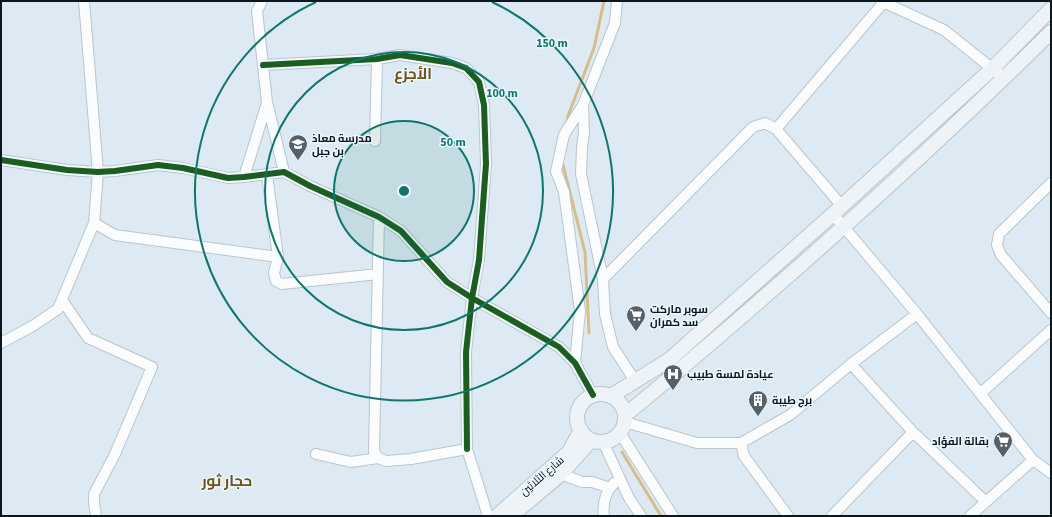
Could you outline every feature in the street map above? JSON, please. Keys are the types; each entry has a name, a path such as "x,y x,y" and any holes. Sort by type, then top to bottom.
{"main road":[{"path":"611,396 669,360 838,210 993,68 1051,9"},
{"path":"623,424 621,404 611,396 605,394 593,395 582,402 579,407 577,420 592,437 615,438 623,424 668,381 844,228 1051,32"},
{"name":"شارع الثلاثين","path":"512,516 561,474 592,437"},
{"name":"شارع الثلاثين","path":"497,516 569,452 592,437"}],"street":[{"path":"1,343 32,327 58,308 94,223 98,172 84,1"},
{"path":"262,1 257,11 267,102 284,172"},
{"path":"574,363 580,311 564,192 556,171 564,136 583,105 615,23 617,1"},
{"path":"776,129 883,2 944,30 1004,78"},
{"path":"263,65 377,59 400,55 452,63 466,68 478,82 484,105 486,164 479,260 472,298 466,352 467,449 488,516"},
{"path":"375,141 377,59"},
{"path":"244,178 267,102"},
{"path":"583,105 584,132 581,174 603,279 605,314 613,347 635,381"},
{"path":"603,279 754,128 765,123 776,129 838,210 844,228 917,314 1033,460 1051,473"},
{"path":"1,160 66,170 98,172 158,165 184,168 228,178 244,178 284,172 310,186 379,217 401,231 447,282 472,298 559,347 574,363 593,395"},
{"path":"267,175 278,257 274,273 276,281 282,284 378,274"},
{"path":"1051,183 999,234 997,245 1002,254 1051,313"},
{"path":"378,458 374,452 379,217"},
{"path":"94,223 115,235 278,257"},
{"path":"62,300 88,338 152,367 115,454 94,494 96,516"},
{"path":"623,424 697,443 741,443 790,415 851,364 917,314"},
{"path":"981,393 1051,330"},
{"path":"851,364 913,432 986,502"},
{"path":"623,424 673,516"},
{"path":"832,516 913,432"},
{"path":"592,437 620,477 629,498 641,516"},
{"path":"741,443 744,456 788,516"},
{"path":"316,454 351,462 378,458 386,461 411,459 467,449"},
{"path":"970,516 1033,460"},
{"path":"561,474 582,482 592,482 610,488"},
{"path":"604,516 603,511 606,494 620,477"}],"waterway":[{"path":"567,123 568,116 594,48 604,1"},
{"path":"562,161 585,252 589,333"},
{"path":"622,452 661,516"}],"cycle path":[{"path":"263,65 377,59 400,55 452,63 466,68 479,82 484,105 486,164 479,260 472,298 466,352 467,449"},
{"path":"1,160 67,170 98,172 158,165 183,168 228,178 284,172 310,186 379,217 401,231 447,282 472,298 559,347 575,363 593,395"}],"place":[{"name":"مدرسة معاذ بن جبل","path":"298,161"},
{"name":"سوبر ماركت سد كمران","path":"636,332"},
{"name":"عيادة لمسة طبيب","path":"673,391"},
{"name":"برج طيبة","path":"758,417"},
{"name":"بقالة الفؤاد","path":"1003,458"}],"district":[{"name":"الأجزع","path":"413,74"},
{"name":"حجار ثور","path":"227,481"}]}
